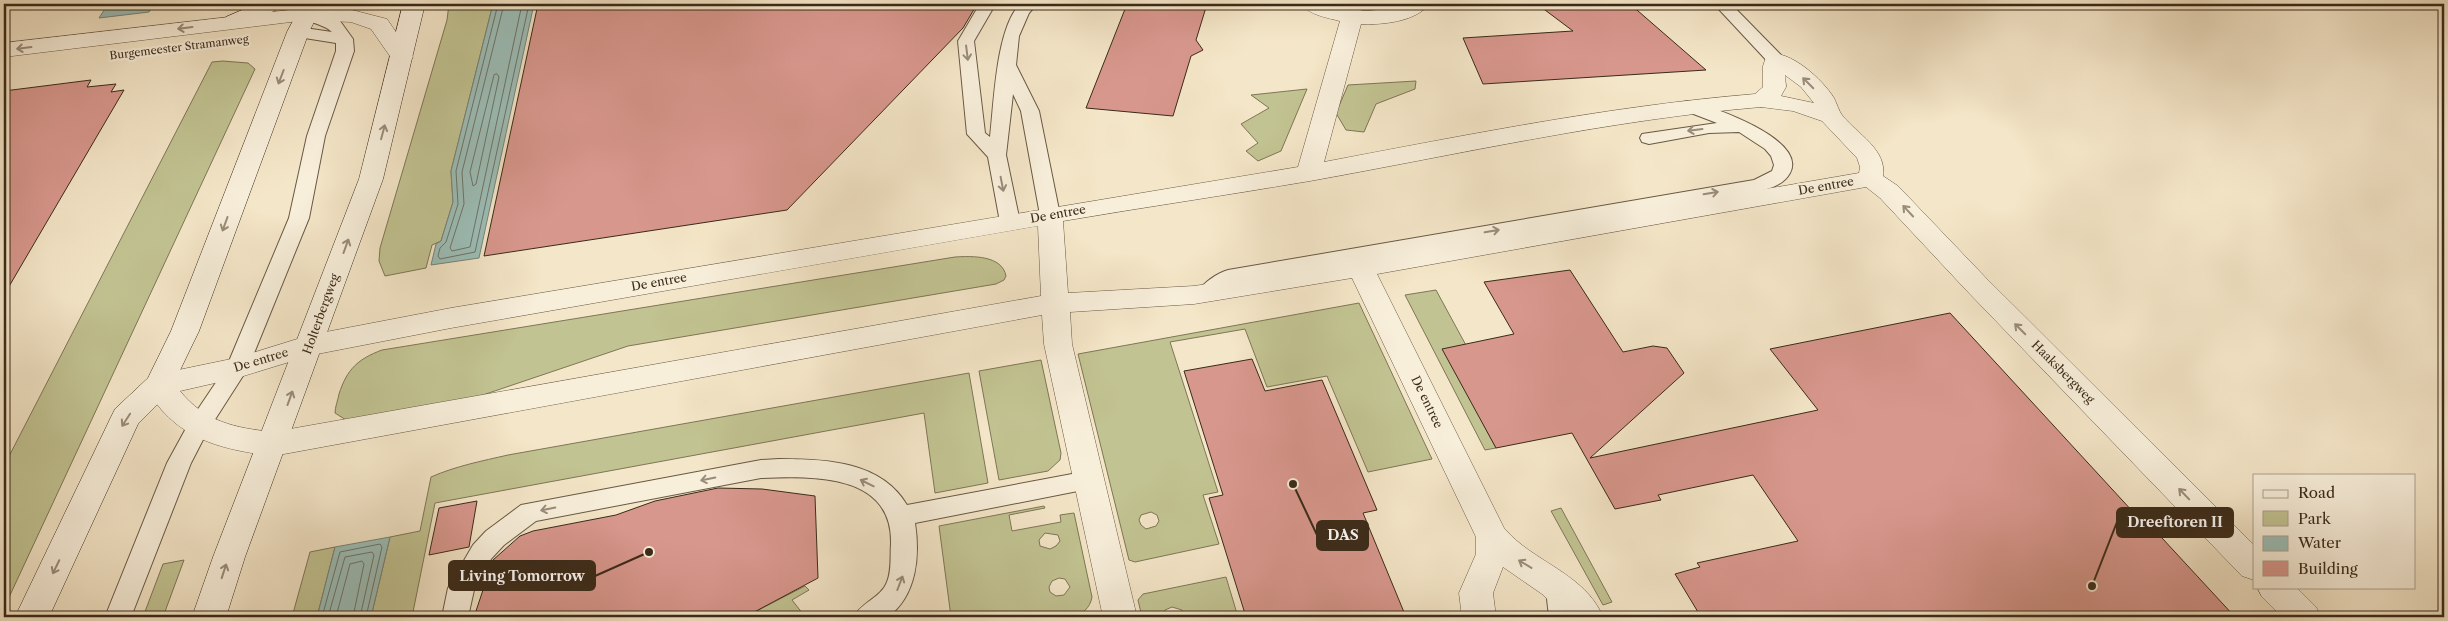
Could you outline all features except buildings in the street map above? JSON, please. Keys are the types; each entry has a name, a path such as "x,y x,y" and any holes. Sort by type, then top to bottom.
{"street":[{"path":"234,22 272,4"},
{"name":"Burgemeester Stramanweg","path":"4,50 234,22 306,16 343,26 380,4"},
{"name":"Holterbergweg","path":"209,617 229,557 371,179 414,4"},
{"path":"1312,4 1326,11 1352,17 1374,17 1394,14 1418,4"},
{"path":"32,617 126,417 159,385 186,330 306,16"},
{"name":"Burgemeester Stramanweg","path":"4,69 306,16"},
{"path":"1309,173 1352,17"},
{"path":"343,26 379,24 402,57"},
{"path":"1762,100 1770,96 1775,90 1776,83 1772,70 1775,59 1795,69 1828,103 1830,116"},
{"name":"De entree","path":"1762,100 1796,106 1830,116 1868,156 1872,167 1870,178 1360,267 1207,293 1055,303 273,444 232,440 198,427 172,404 159,385 237,368 310,345 451,318 1050,215 1309,173 1506,135 1689,106 1762,100"},
{"name":"Haaksbergweg","path":"1870,178 1889,192 1976,285 2253,565"},
{"path":"1050,215 1058,344 1120,617"},
{"name":"De entree","path":"1360,267 1492,537 1509,554 1548,578 1560,603 1579,606 1586,617"},
{"path":"1482,615 1476,593 1490,560 1493,546 1492,537"},
{"path":"2275,588 2304,617"}],"lane":[{"path":"1010,222 997,155 1009,67 1011,36 1022,11 1029,4"},
{"path":"1722,4 1775,59"},
{"path":"984,10 966,41 976,134 997,155"},
{"path":"118,617 180,463 198,427 237,368 299,218 316,136 345,51 343,26"},
{"path":"1009,67 1015,114 1037,152 1050,215"},
{"path":"1207,293 1228,277 1768,183 1777,177 1782,169 1783,160 1778,150 1769,141 1689,106"},
{"path":"1649,138 1710,128 1741,128"},
{"path":"455,617 461,588 482,552 495,538 530,512 761,469 791,468 822,468 872,485 891,499 901,516 904,569 901,584 892,598 879,611 868,617"},
{"path":"901,516 1088,480"}],"green space":[{"path":"449,4 493,4 451,171 453,202 441,241 432,245 426,268 385,276 379,261 380,248 447,20"},
{"path":"212,62 248,63 255,69 4,608 4,466"},
{"path":"1416,81 1415,89 1376,104 1364,132 1346,130 1336,113 1348,85"},
{"path":"1307,89 1281,151 1258,161 1246,151 1258,143 1241,124 1269,108 1251,95"},
{"path":"955,257 978,257 993,260 999,264 1006,276 1004,280 996,284 628,346 468,400 346,420 335,413 342,385 350,371 366,357 382,350"},
{"path":"1436,290 1519,443 1483,423 1496,448 1485,450 1405,295"},
{"path":"1359,303 1432,459 1368,472 1327,376 1267,387 1245,329 1170,342 1218,492 1203,495 1219,544 1135,562 1129,560 1078,354","holes":["1151,512 1157,515 1159,521 1156,526 1146,529 1141,525 1139,520 1141,515"]},
{"path":"1041,360 1061,453 1060,460 1048,471 999,480 979,371"},
{"path":"969,373 988,483 935,493 924,413 435,503 412,617 371,617 390,537 420,531 431,477 440,473 508,455"},
{"path":"1044,506 1045,508 1009,515 1012,531 1061,522 1060,515 1074,513 1092,597 1090,604 1083,612 1072,617 951,617 939,526","holes":["1045,533 1058,535 1060,541 1056,546 1050,549 1040,546 1039,540","1059,578 1065,579 1070,587 1064,595 1056,596 1050,592 1049,587 1052,581"]},
{"path":"1561,508 1612,602 1603,605 1551,511"},
{"path":"335,547 317,617 292,617 310,552"},
{"path":"184,560 163,617 143,617 163,564"},
{"path":"1226,577 1238,617 1184,617 1182,610 1172,607 1165,610 1163,617 1142,617 1138,600 1143,594"},
{"path":"805,586 809,590 792,600 803,614 792,617 745,617"}],"water":[{"path":"108,4 154,4 149,12 99,18"},
{"path":"493,4 534,4 479,258 431,265 436,244 441,241 453,202 451,171"},
{"path":"390,537 371,617 317,617 335,547"}],"place":[{"name":"DAS","path":"1293,484"},
{"name":"Living Tomorrow","path":"649,552"},
{"name":"Dreeftoren II","path":"2092,586"}]}
